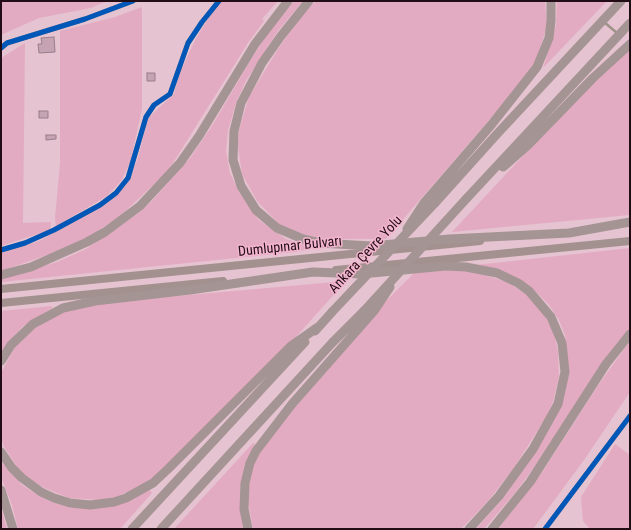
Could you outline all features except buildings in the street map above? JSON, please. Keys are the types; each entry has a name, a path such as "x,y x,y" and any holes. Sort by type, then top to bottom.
{"highway":[{"path":"1,275 31,267 87,242 105,232 140,206 184,158 255,44 288,1"},
{"path":"309,1 262,63 241,103 234,131 233,160 236,173 248,198 256,210 266,220 288,234 303,239 320,243 371,246 442,239 569,232 630,222"},
{"path":"401,237 424,203 492,124 537,67 549,38 551,1"},
{"name":"Ankara Çevre Yolu","path":"132,529 401,237 435,203 620,1"},
{"path":"248,529 244,509 245,483 250,463 256,451 288,409 398,274 630,23"},
{"path":"467,198 528,146 588,83 630,44"},
{"name":"Dumlupınar Bulvarı","path":"1,289 630,226"},
{"name":"Dumlupınar Bulvarı","path":"1,303 630,241"},
{"path":"1,361 11,345 32,324 63,308 95,301 190,290 313,272 361,274 446,266 472,268 497,273 518,283 533,296 551,316 562,343 564,358 563,386 558,404 549,422 517,472 499,496 469,529"},
{"path":"161,529 332,343 369,311"},
{"path":"1,452 12,468 22,478 41,492 54,498 70,503 90,505 114,502 126,498 158,478 194,445 292,346 318,327"},
{"path":"492,529 530,482 606,364 630,334"},
{"path":"1,490 13,529"}],"street":[{"path":"1,48 7,43 84,19 133,1"},
{"path":"1,250 25,243 54,230 100,205 116,193 128,178 146,117 154,105 170,94 188,43 202,22 219,1"},
{"path":"547,528 630,416"}],"lane":[{"path":"603,21 619,35"}],"shaded area":[{"path":"1,1 107,1 91,8 39,18 1,35"},
{"path":"222,1 278,1 262,19 264,21 248,43 168,171 119,217 90,236 50,254 1,271 1,253 39,241 108,202 127,184 138,158 148,118 174,94 178,77 195,40 209,17"},
{"path":"294,1 303,1 278,31 246,81 237,100 228,130 226,151 230,173 239,192 259,220 286,239 316,248 295,252 1,282 1,279 57,262 86,249 137,214 151,202 190,158 212,126 253,56 274,24"},
{"path":"316,1 545,1 547,26 536,61 516,89 386,239 315,239 279,224 257,201 242,174 238,147 239,130 249,97 278,49 302,15"},
{"path":"557,1 607,1 543,68 556,25"},
{"path":"142,7 142,109 130,163 121,181 107,196 56,226 55,218 60,163 60,31 115,17"},
{"path":"25,43 23,223 51,222 50,230 1,246 1,58"},
{"path":"630,47 630,215 452,232 563,113"},
{"path":"630,248 630,328 607,356 546,451 515,493 484,529 476,529 505,496 539,447 561,407 569,375 565,335 559,320 549,305 529,285 476,265"},
{"path":"468,270 507,282 529,296 549,323 555,337 558,352 559,377 553,402 547,416 513,469 488,501 461,529 253,529 248,502 248,488 254,463 268,439 379,308 415,272"},
{"path":"346,281 295,338 162,471 140,487 115,497 102,500 69,498 40,486 26,476 18,468 4,447 1,438 1,373 17,343 26,334 54,315 77,308 121,301"},
{"path":"52,306 52,308 22,327 1,352 1,311"},
{"path":"630,341 630,392 584,460 533,529 498,529 543,471 597,387"},
{"path":"253,443 255,444 247,462 240,492 243,529 174,529"},
{"path":"615,444 630,455 630,529 590,529 583,521 581,497"},
{"path":"1,461 22,485 47,500 71,508 149,489 152,493 120,529 18,529 12,505 1,477"},
{"path":"1,507 7,529 1,529"}],"cycle path":[{"path":"1,48 7,43 85,19 133,1"},
{"path":"1,250 25,243 54,230 100,205 116,193 128,178 146,117 154,105 170,94 188,43 202,22 219,1"},
{"path":"545,529 630,416"}]}
